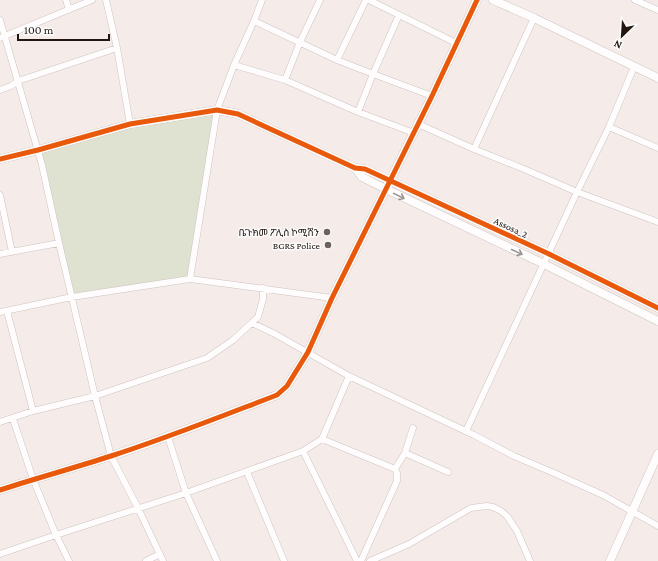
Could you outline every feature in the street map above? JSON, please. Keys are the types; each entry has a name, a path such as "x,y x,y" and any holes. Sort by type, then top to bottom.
{"street":[{"path":"66,0 69,10"},
{"path":"2,37 92,0"},
{"path":"106,0 117,48 130,124"},
{"path":"190,279 217,110 234,65 262,0"},
{"path":"285,80 300,42 320,0"},
{"path":"337,60 367,0 456,43"},
{"path":"0,490 168,437 277,395 288,386 308,352 332,298 414,133 477,0"},
{"path":"493,0 534,18 658,78"},
{"path":"635,0 658,10"},
{"path":"358,112 399,15"},
{"path":"474,149 534,18"},
{"path":"0,20 2,37 18,81 42,165 95,396 111,456 163,561"},
{"path":"254,21 337,60 432,96"},
{"path":"0,90 11,86 18,81 117,48"},
{"path":"234,65 285,80 358,112 414,133"},
{"path":"466,431 609,126 634,67"},
{"path":"0,159 130,124 224,110 238,114 355,168"},
{"path":"418,124 577,192 658,222"},
{"path":"609,126 658,148"},
{"name":"Assosa_2","path":"355,168 365,169 390,180 549,254 658,308"},
{"name":"Assosa_2","path":"355,168 362,177 386,190 544,264 658,321"},
{"path":"0,195 12,252"},
{"path":"0,254 59,243"},
{"path":"0,312 72,297 190,279 332,298"},
{"path":"0,422 33,411 95,396 207,358 233,340 258,317 263,299 263,288"},
{"path":"634,310 639,299"},
{"path":"7,311 33,411"},
{"path":"252,323 308,352 349,376 466,431 514,456 603,495 658,526"},
{"path":"0,554 186,493 304,451 322,439 349,376"},
{"path":"13,418 33,479 56,535 69,561"},
{"path":"395,469 405,453 413,428"},
{"path":"168,437 186,493 218,561"},
{"path":"322,439 395,469 397,473 397,481 361,561"},
{"path":"304,451 357,561"},
{"path":"405,453 448,472"},
{"path":"610,561 658,454"},
{"path":"246,472 284,561"},
{"path":"370,561 409,544 472,508 487,506 493,507 507,516 517,531 530,561"},
{"path":"146,561 160,554"}],"green space":[{"path":"217,111 190,278 72,296 36,149 134,123"}],"cycle path":[{"path":"0,490 111,456 174,434 277,395 287,386 308,352 332,298 432,96 477,0"},
{"path":"0,159 130,124 217,110 238,114 355,168 365,169 549,254 658,308"}],"place":[{"name":"ቤጉክመ ፖሊስ ኮሚሽን","path":"327,232"},
{"name":"BGRS Police","path":"328,245"}]}
